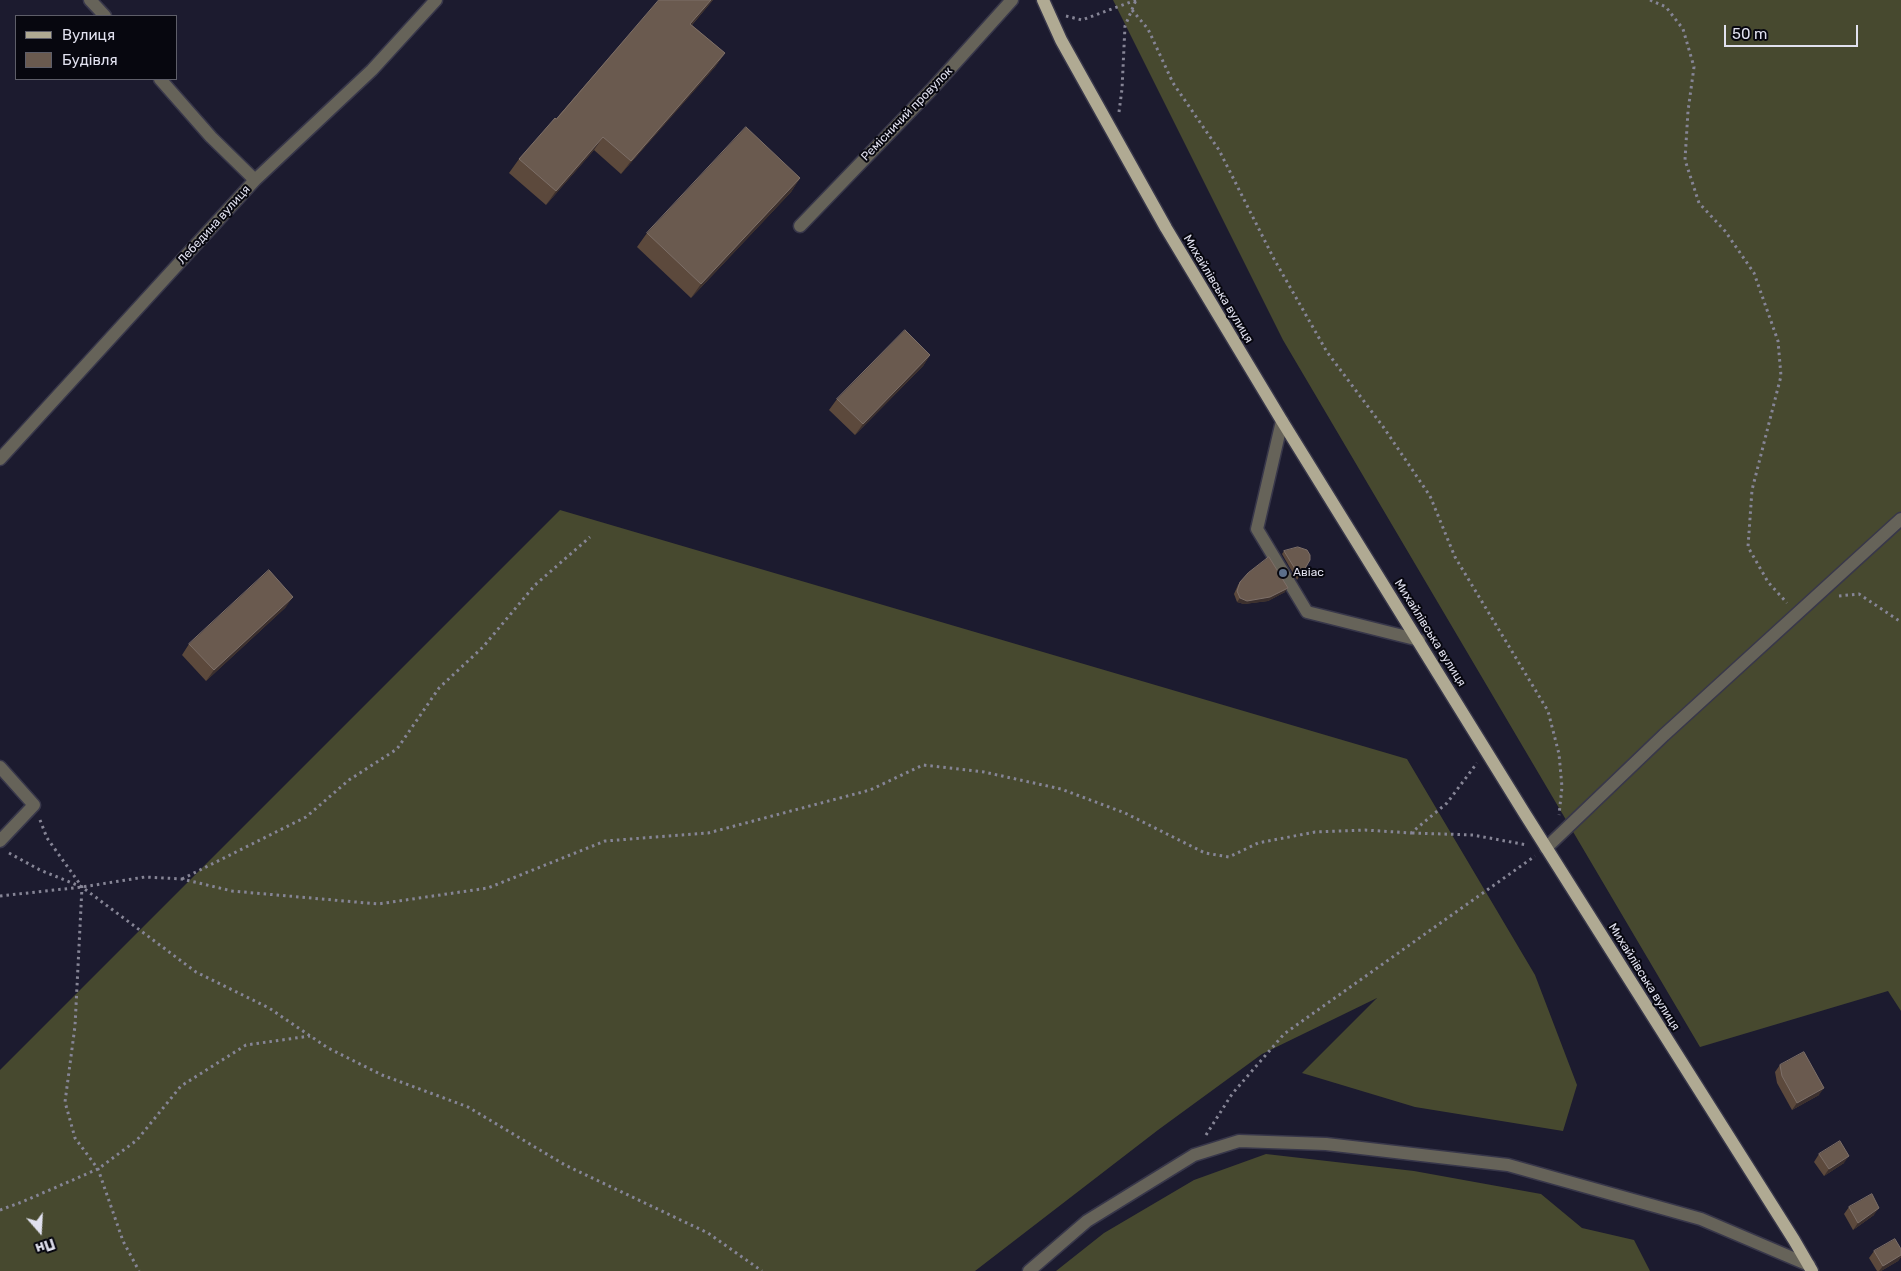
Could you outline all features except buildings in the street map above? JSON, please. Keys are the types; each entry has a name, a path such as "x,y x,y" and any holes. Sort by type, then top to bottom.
{"main road":[{"name":"Михайлівська вулиця","path":"1043,0 1062,40 1166,228 1282,421 1546,848 1810,1268"}],"street":[{"path":"90,0 104,15"},
{"name":"Лебедина вулиця","path":"0,459 255,180 372,70 436,0"},
{"name":"Ремісничий провулок","path":"800,226 931,90 1012,0"},
{"path":"161,80 211,137 255,180"},
{"path":"1282,421 1257,529 1307,612 1419,640"},
{"path":"1546,848 1664,735 1901,519"},
{"path":"0,767 34,805 0,841"},
{"path":"1029,1271 1087,1221 1194,1155 1239,1142 1326,1144 1508,1165 1701,1219 1810,1268"}],"path":[{"path":"1048,12 1082,20 1136,0"},
{"path":"1115,138 1122,89 1125,26 1136,0"},
{"path":"1650,0 1666,7 1683,29 1694,67 1688,111 1685,160 1699,203 1725,231 1754,273 1778,341 1781,376 1752,490 1748,547 1768,582 1798,614"},
{"path":"1132,10 1148,29 1173,83 1219,150 1274,259 1327,352 1384,428 1430,496 1455,557 1548,711 1559,754 1562,787 1556,838"},
{"path":"182,879 306,818 349,780 398,748 439,688 483,646 534,585 590,537"},
{"path":"1814,600 1859,594 1901,622"},
{"path":"1411,833 1448,802 1486,750"},
{"path":"0,896 82,887 145,877 182,879 232,891 378,904 488,888 605,841 708,833 870,790 923,765 984,772 1061,789 1125,813 1205,853 1229,857 1258,843 1315,832 1365,830 1473,835 1546,848"},
{"path":"34,805 47,838 82,887 75,1026 65,1102 75,1138 98,1170 123,1242 139,1271"},
{"path":"1194,1155 1232,1094 1284,1034 1546,848"},
{"path":"8,852 40,870 82,887 196,972 269,1008 328,1048 382,1075 468,1107 565,1165 708,1233 762,1271"},
{"path":"0,1210 98,1170 137,1140 181,1086 246,1045 310,1036"}],"green space":[{"path":"1113,0 1901,0 1901,1011 1888,991 1700,1047 1283,340"},
{"path":"560,510 1407,759 1535,975 1577,1085 1563,1131 1415,1107 1302,1073 1377,998 1262,1054 1158,1130 975,1271 0,1271 0,1070"},
{"path":"1266,1154 1414,1171 1541,1194 1582,1228 1634,1240 1650,1271 1056,1271 1104,1233 1194,1180"}],"place":[{"name":"Авіас","path":"1283,573"}]}
